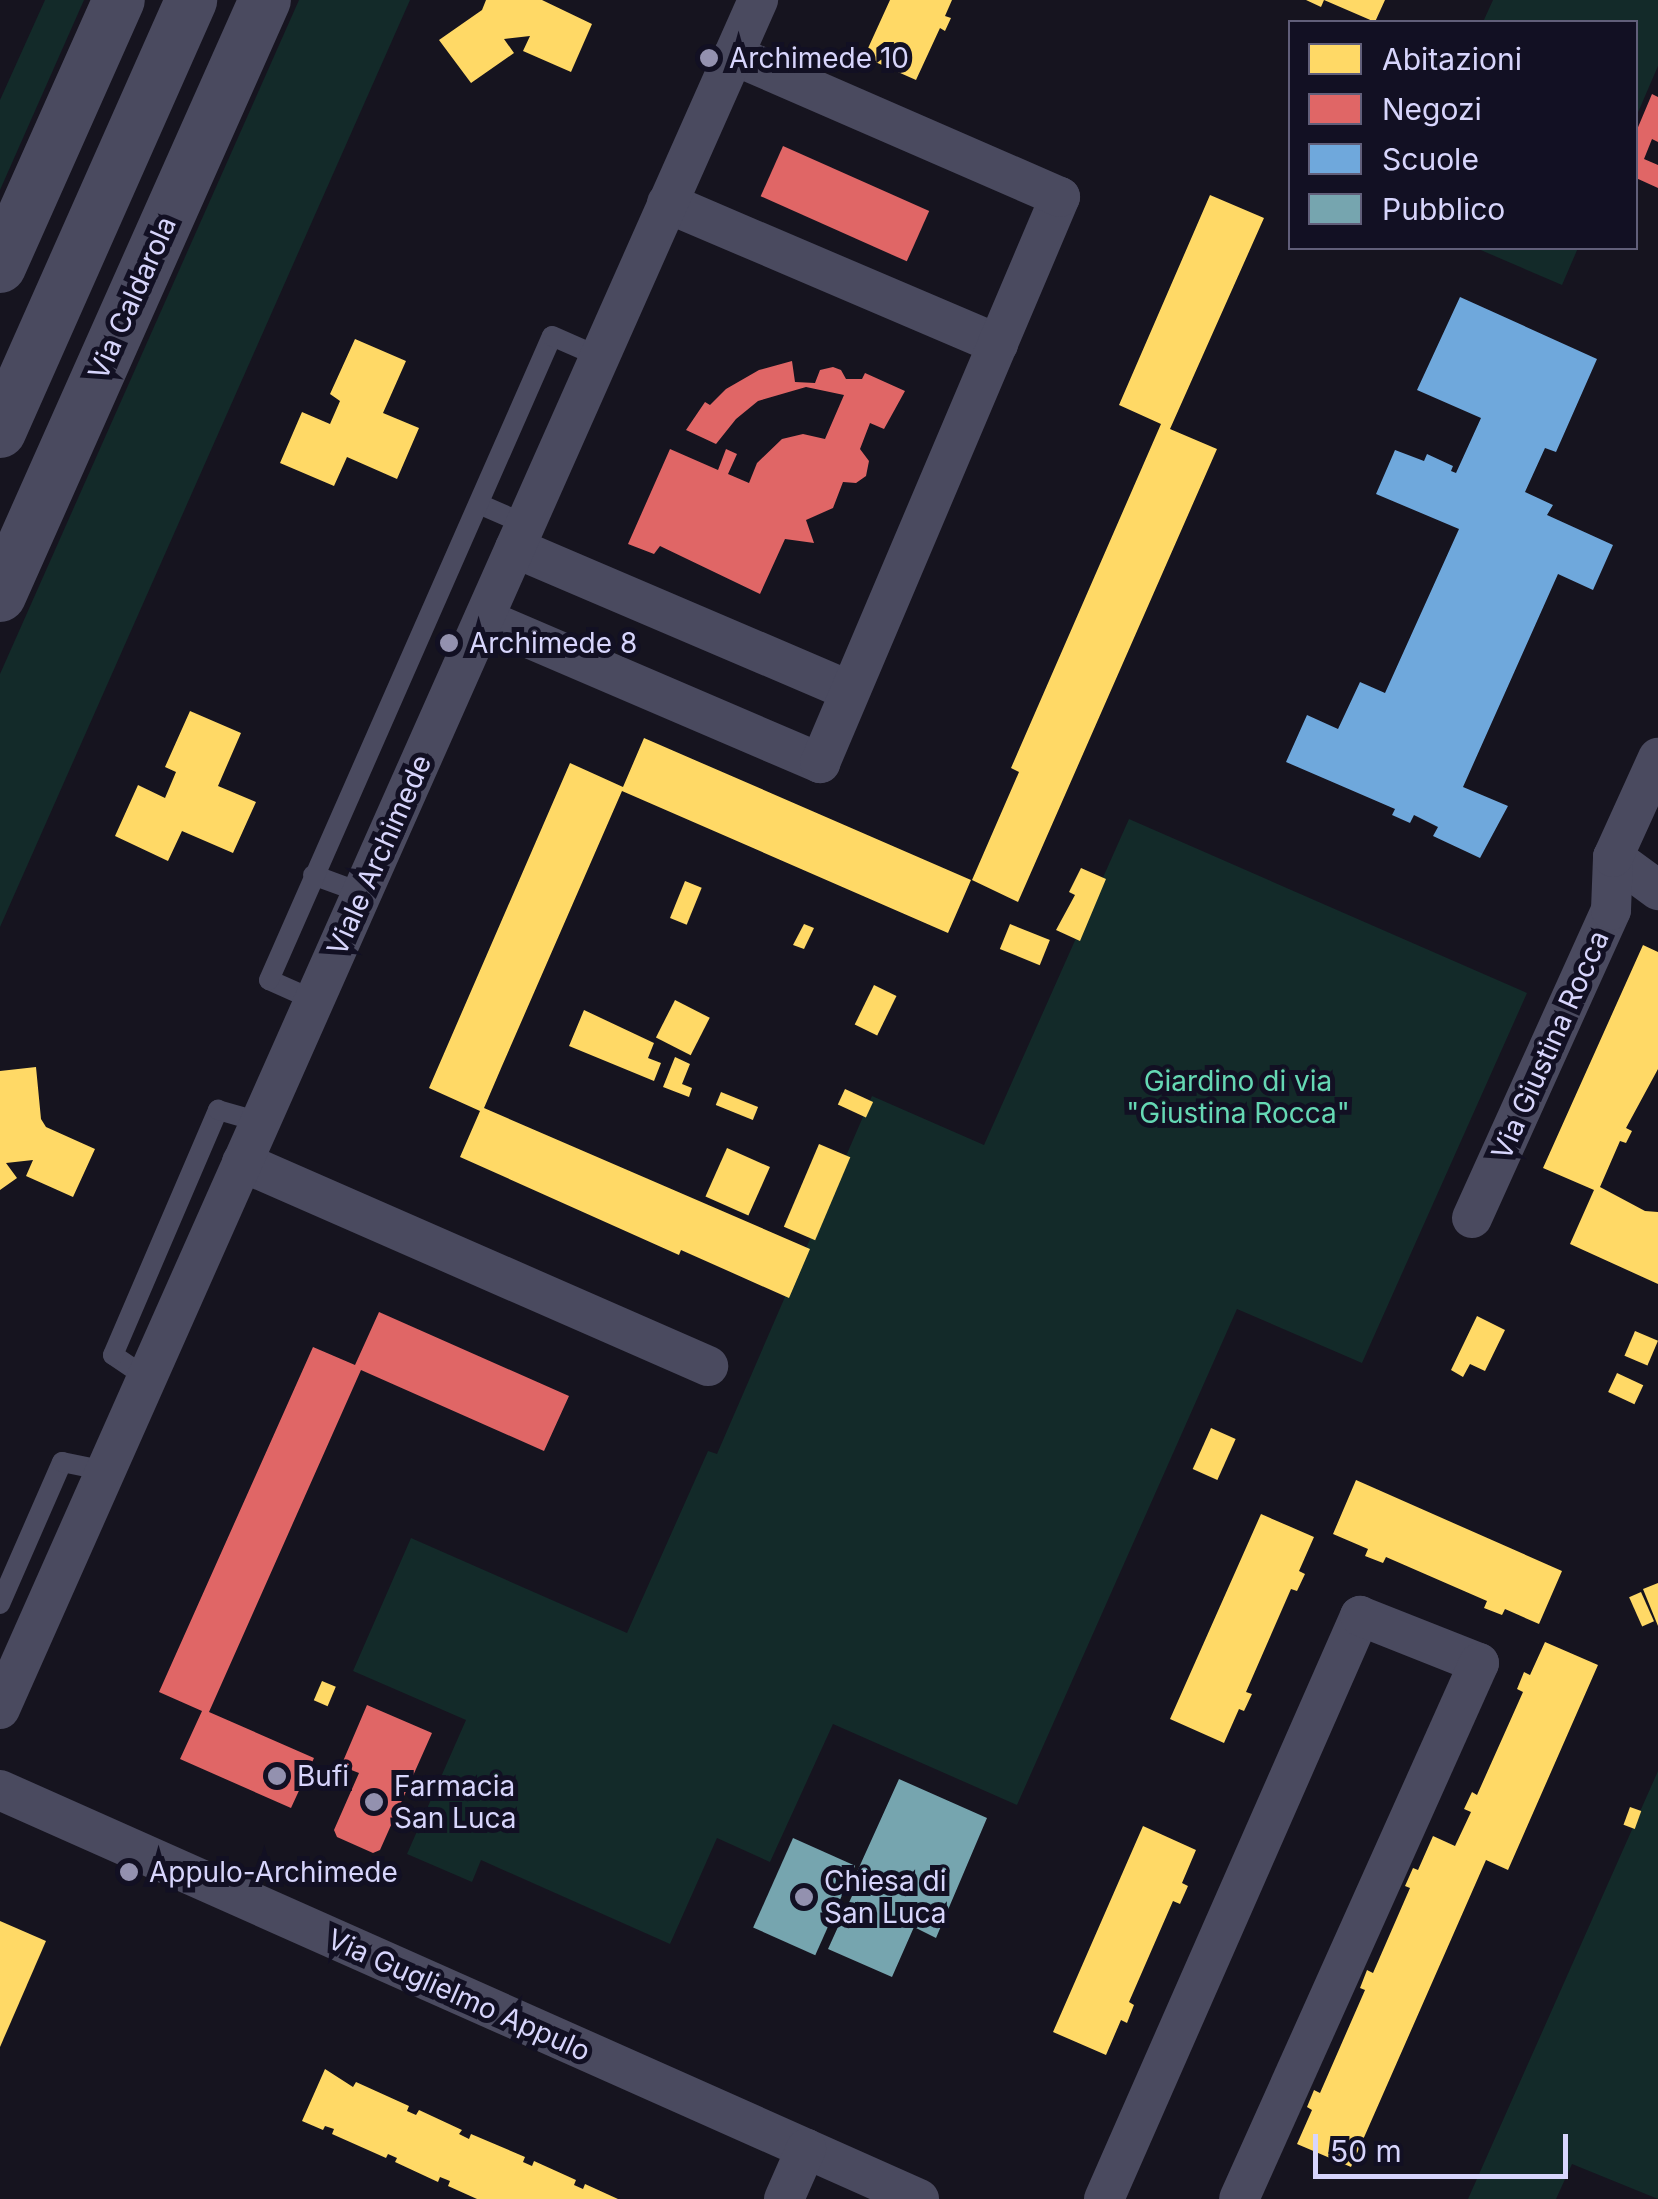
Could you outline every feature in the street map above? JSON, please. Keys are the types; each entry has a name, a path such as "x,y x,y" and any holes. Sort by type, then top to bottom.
{"street":[{"path":"0,267 119,0"},
{"path":"0,432 191,0"},
{"name":"Via Caldarola","path":"0,596 265,0"},
{"name":"Viale Archimede","path":"0,1709 758,0"},
{"path":"484,619 820,763 1060,198 734,55"},
{"path":"668,203 998,344"},
{"path":"520,536 850,691"},
{"name":"Via Giustina Rocca","path":"1472,1218 1611,910 1613,856 1658,758"},
{"path":"1613,856 1658,890"},
{"path":"242,1162 708,1366"},
{"path":"1104,2199 1360,1616 1479,1664 1239,2199"},
{"name":"Via Guglielmo Appulo","path":"0,1790 806,2149 868,2189 919,2199"},
{"path":"784,2199 806,2149"}],"lane":[{"path":"314,1000 270,980 552,336 600,357"},
{"path":"478,504 520,536"},
{"path":"314,875 362,893"},
{"path":"147,1378 113,1355 218,1110 260,1122"},
{"path":"0,1604 62,1462 106,1471"}],"green space":[{"path":"45,0 84,0 0,190 0,100"},
{"path":"299,0 410,0 0,927 0,674"},
{"path":"1493,0 1658,0 1658,66 1638,112 1638,20 1484,20"},
{"path":"1481,250 1577,250 1562,285"},
{"name":"Giardino di via \"Giustina Rocca\"","path":"1129,819 1527,993 1362,1363 1237,1309 1017,1805 833,1724 770,1862 717,1838 670,1944 481,1860 472,1882 407,1854 466,1720 353,1671 411,1538 627,1633 708,1451 717,1454 872,1096 984,1145"},
{"path":"1658,1771 1658,2199 1572,2164 1556,2199 1468,2199"}],"building: Abitazioni":[{"path":"486,0 542,0 592,24 571,72 523,51 530,36 504,39 514,53 471,83 439,40 482,10"},
{"path":"890,0 952,0 945,16 951,18 945,31 940,28 916,80 864,57"},
{"path":"1306,0 1324,0 1321,7"},
{"path":"1324,0 1385,0 1376,20"},
{"path":"1210,195 1264,218 1170,429 1217,449 1018,902 972,880 1019,772 1011,768 1161,424 1119,405"},
{"path":"355,339 406,361 383,413 419,428 397,479 347,457 334,486 280,463 302,412 330,424 340,401 330,394"},
{"path":"190,711 241,733 218,786 256,802 233,853 182,831 168,861 115,836 138,785 165,798 176,772 165,767"},
{"path":"644,738 971,880 948,933 622,791 502,1066 484,1108 810,1249 789,1298 681,1250 679,1255 460,1157 480,1111 429,1088 570,763 623,787"},
{"path":"1081,868 1106,879 1080,941 1056,930 1075,895 1069,892"},
{"path":"685,881 702,888 687,925 670,918"},
{"path":"804,924 814,928 804,949 793,945"},
{"path":"1010,924 1050,940 1040,965 1000,949"},
{"path":"1643,945 1658,952 1658,1069 1626,1128 1632,1131 1626,1143 1620,1141 1600,1187 1645,1211 1658,1212 1658,1284 1570,1244 1594,1190 1543,1168"},
{"path":"874,985 896,996 877,1036 855,1025"},
{"path":"675,1000 710,1018 691,1055 656,1037"},
{"path":"584,1010 654,1043 648,1058 661,1063 654,1081 569,1046"},
{"path":"675,1057 690,1064 682,1084 692,1088 689,1097 663,1087"},
{"path":"36,1067 41,1119 46,1127 95,1149 73,1197 26,1176 33,1160 6,1163 17,1178 0,1190 0,1071"},
{"path":"845,1089 873,1102 866,1118 838,1104"},
{"path":"721,1092 758,1107 753,1120 716,1105"},
{"path":"819,1144 850,1157 815,1240 784,1227"},
{"path":"727,1148 770,1167 748,1216 705,1196"},
{"path":"1477,1316 1505,1330 1485,1371 1470,1364 1463,1377 1451,1370"},
{"path":"1635,1331 1658,1341 1647,1366 1624,1356"},
{"path":"1617,1373 1643,1385 1634,1404 1608,1392"},
{"path":"1211,1428 1236,1439 1217,1480 1193,1469"},
{"path":"1356,1480 1562,1571 1539,1624 1505,1609 1502,1615 1484,1608 1487,1601 1386,1557 1383,1563 1365,1556 1368,1549 1333,1534"},
{"path":"1261,1514 1314,1537 1299,1571 1305,1574 1297,1591 1291,1589 1246,1692 1252,1694 1244,1711 1239,1709 1224,1743 1170,1719"},
{"path":"1658,1583 1658,1626 1643,1589"},
{"path":"1641,1592 1654,1621 1642,1627 1629,1597"},
{"path":"1545,1642 1598,1665 1508,1870 1486,1860 1351,2167 1297,2144 1312,2110 1307,2107 1314,2090 1320,2093 1365,1990 1360,1988 1367,1970 1373,1973 1410,1888 1405,1886 1413,1868 1418,1870 1433,1836 1455,1846 1471,1812 1464,1809 1472,1792 1477,1795 1523,1692 1517,1689 1524,1672 1530,1675"},
{"path":"322,1681 336,1687 328,1706 314,1700"},
{"path":"1630,1807 1641,1811 1635,1829 1624,1825"},
{"path":"1143,1826 1196,1850 1182,1883 1188,1886 1180,1904 1173,1901 1129,2002 1134,2005 1127,2023 1121,2020 1106,2055 1053,2032"},
{"path":"0,1921 46,1941 0,2047"},
{"path":"325,2069 353,2087 356,2082 409,2106 407,2111 416,2115 419,2110 462,2130 459,2134 469,2139 471,2134 525,2157 523,2162 532,2166 534,2161 576,2180 574,2185 583,2189 585,2184 618,2199 477,2199 448,2186 450,2181 440,2177 438,2182 395,2162 397,2158 388,2154 386,2158 332,2134 334,2129 325,2126 323,2130 302,2121"}],"building: Negozi":[{"path":"1652,94 1658,97 1658,142 1652,139 1644,159 1658,165 1658,188 1638,179 1638,127"},
{"path":"783,146 929,211 907,261 761,196"},
{"path":"792,361 795,382 815,383 820,370 833,367 841,370 846,379 862,379 865,373 905,391 884,429 870,423 860,449 869,461 866,476 856,483 843,482 833,508 806,520 814,543 785,539 760,594 660,546 654,554 628,544 670,449 718,470 726,449 737,454 728,474 749,483 757,463 782,439 803,434 825,439 844,395 806,387 758,401 736,419 716,444 686,430 705,402 710,405 726,389 759,370"},
{"path":"379,1312 569,1396 544,1451 361,1370 209,1712 314,1758 291,1808 180,1759 202,1711 159,1692 313,1347 355,1365"},
{"name":"Farmacia San Luca","path":"367,1705 432,1733 380,1850 373,1853 337,1837 334,1830 359,1773 341,1766"}],"building: Scuole":[{"path":"1460,297 1597,359 1556,452 1545,448 1525,492 1553,505 1547,515 1613,545 1593,590 1558,574 1463,787 1508,806 1480,858 1433,836 1438,827 1414,815 1410,823 1392,815 1395,809 1286,762 1307,715 1338,729 1360,682 1385,693 1459,529 1376,494 1395,450 1424,461 1427,454 1453,466 1451,471 1456,473 1481,418 1417,390"}],"building: Pubblico":[{"path":"899,1779 987,1818 936,1938 914,1927 892,1977 828,1949 852,1896 847,1894"},
{"name":"Chiesa di San Luca","path":"793,1838 855,1866 815,1955 753,1928"}],"place":[{"name":"Archimede 10","path":"709,58"},
{"name":"Archimede 8","path":"449,643"},
{"name":"Bufi","path":"277,1776"},
{"name":"Farmacia San Luca","path":"374,1802"},
{"name":"Appulo-Archimede","path":"129,1872"},
{"name":"Chiesa di San Luca","path":"804,1897"}]}
